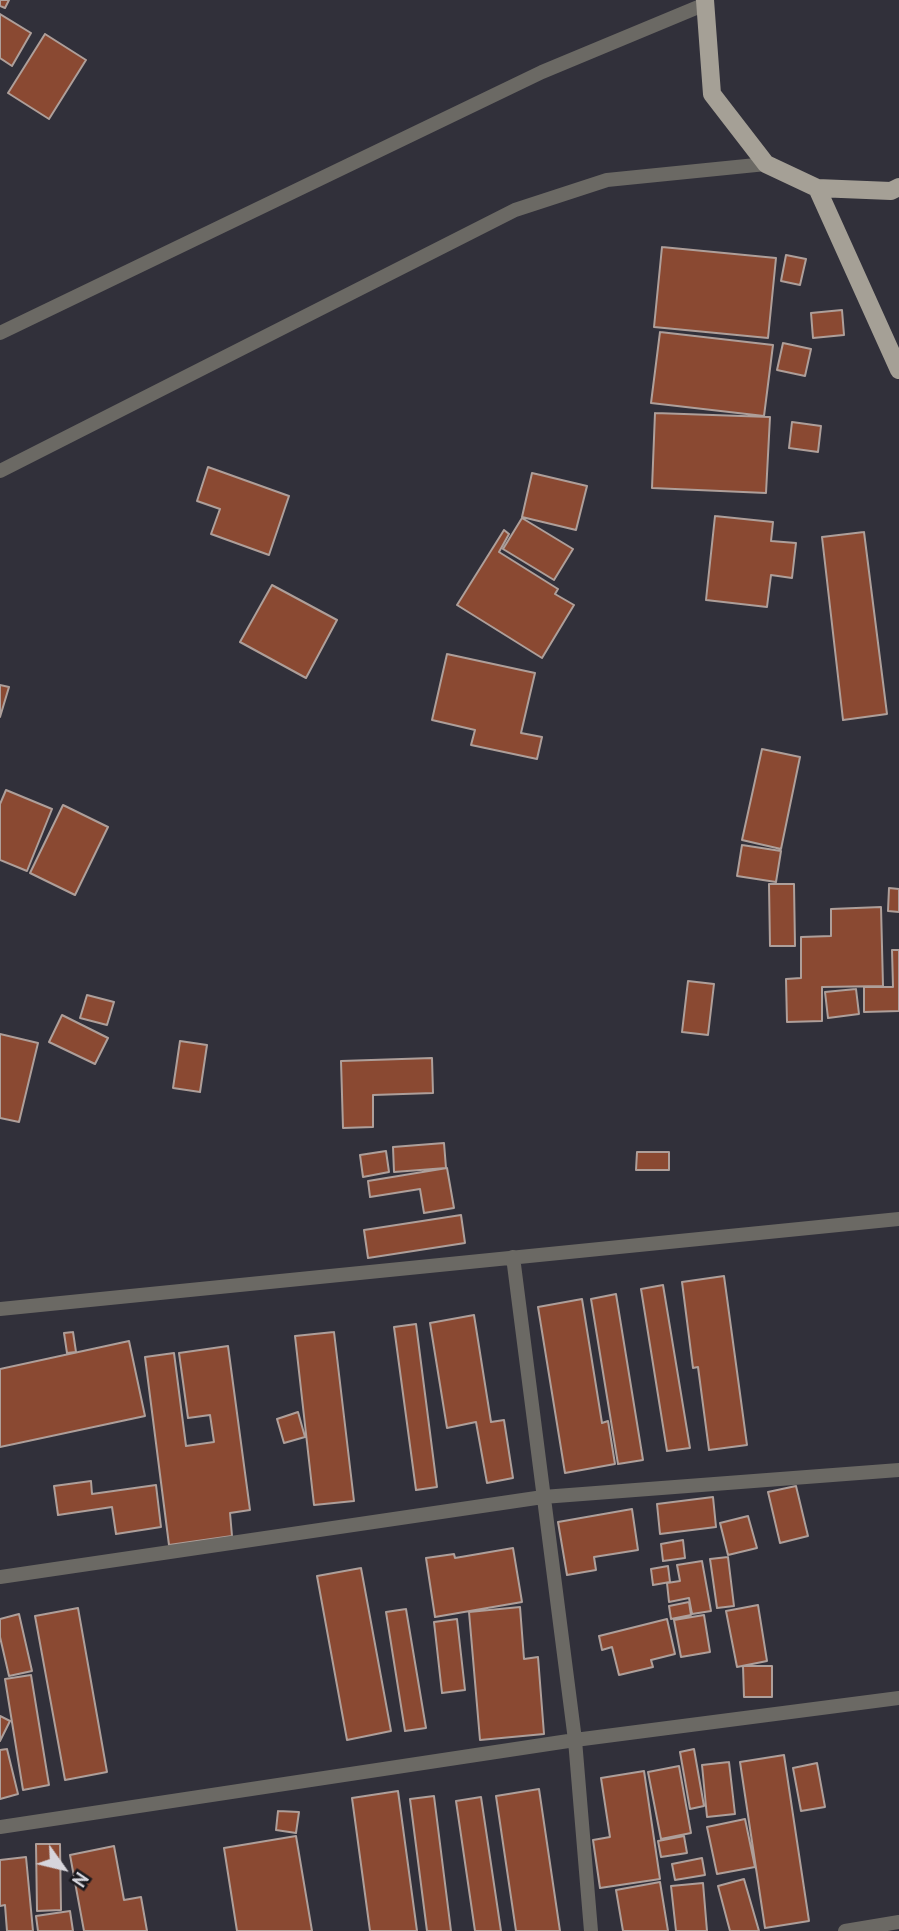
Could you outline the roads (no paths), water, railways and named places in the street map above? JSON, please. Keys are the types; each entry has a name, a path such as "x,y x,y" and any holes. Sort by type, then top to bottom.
{"main road":[{"path":"704,2 712,93 766,164 817,188 891,191 899,187"},
{"path":"817,188 899,370"}],"street":[{"path":"0,332 542,72 704,2"},
{"path":"0,471 515,210 607,180 766,164"},
{"path":"0,1309 899,1219"},
{"path":"513,1257 575,1740 591,1931"},
{"path":"0,1577 543,1497 899,1470"},
{"path":"0,1827 575,1740 899,1698"},
{"path":"845,1931 899,1922"}]}
